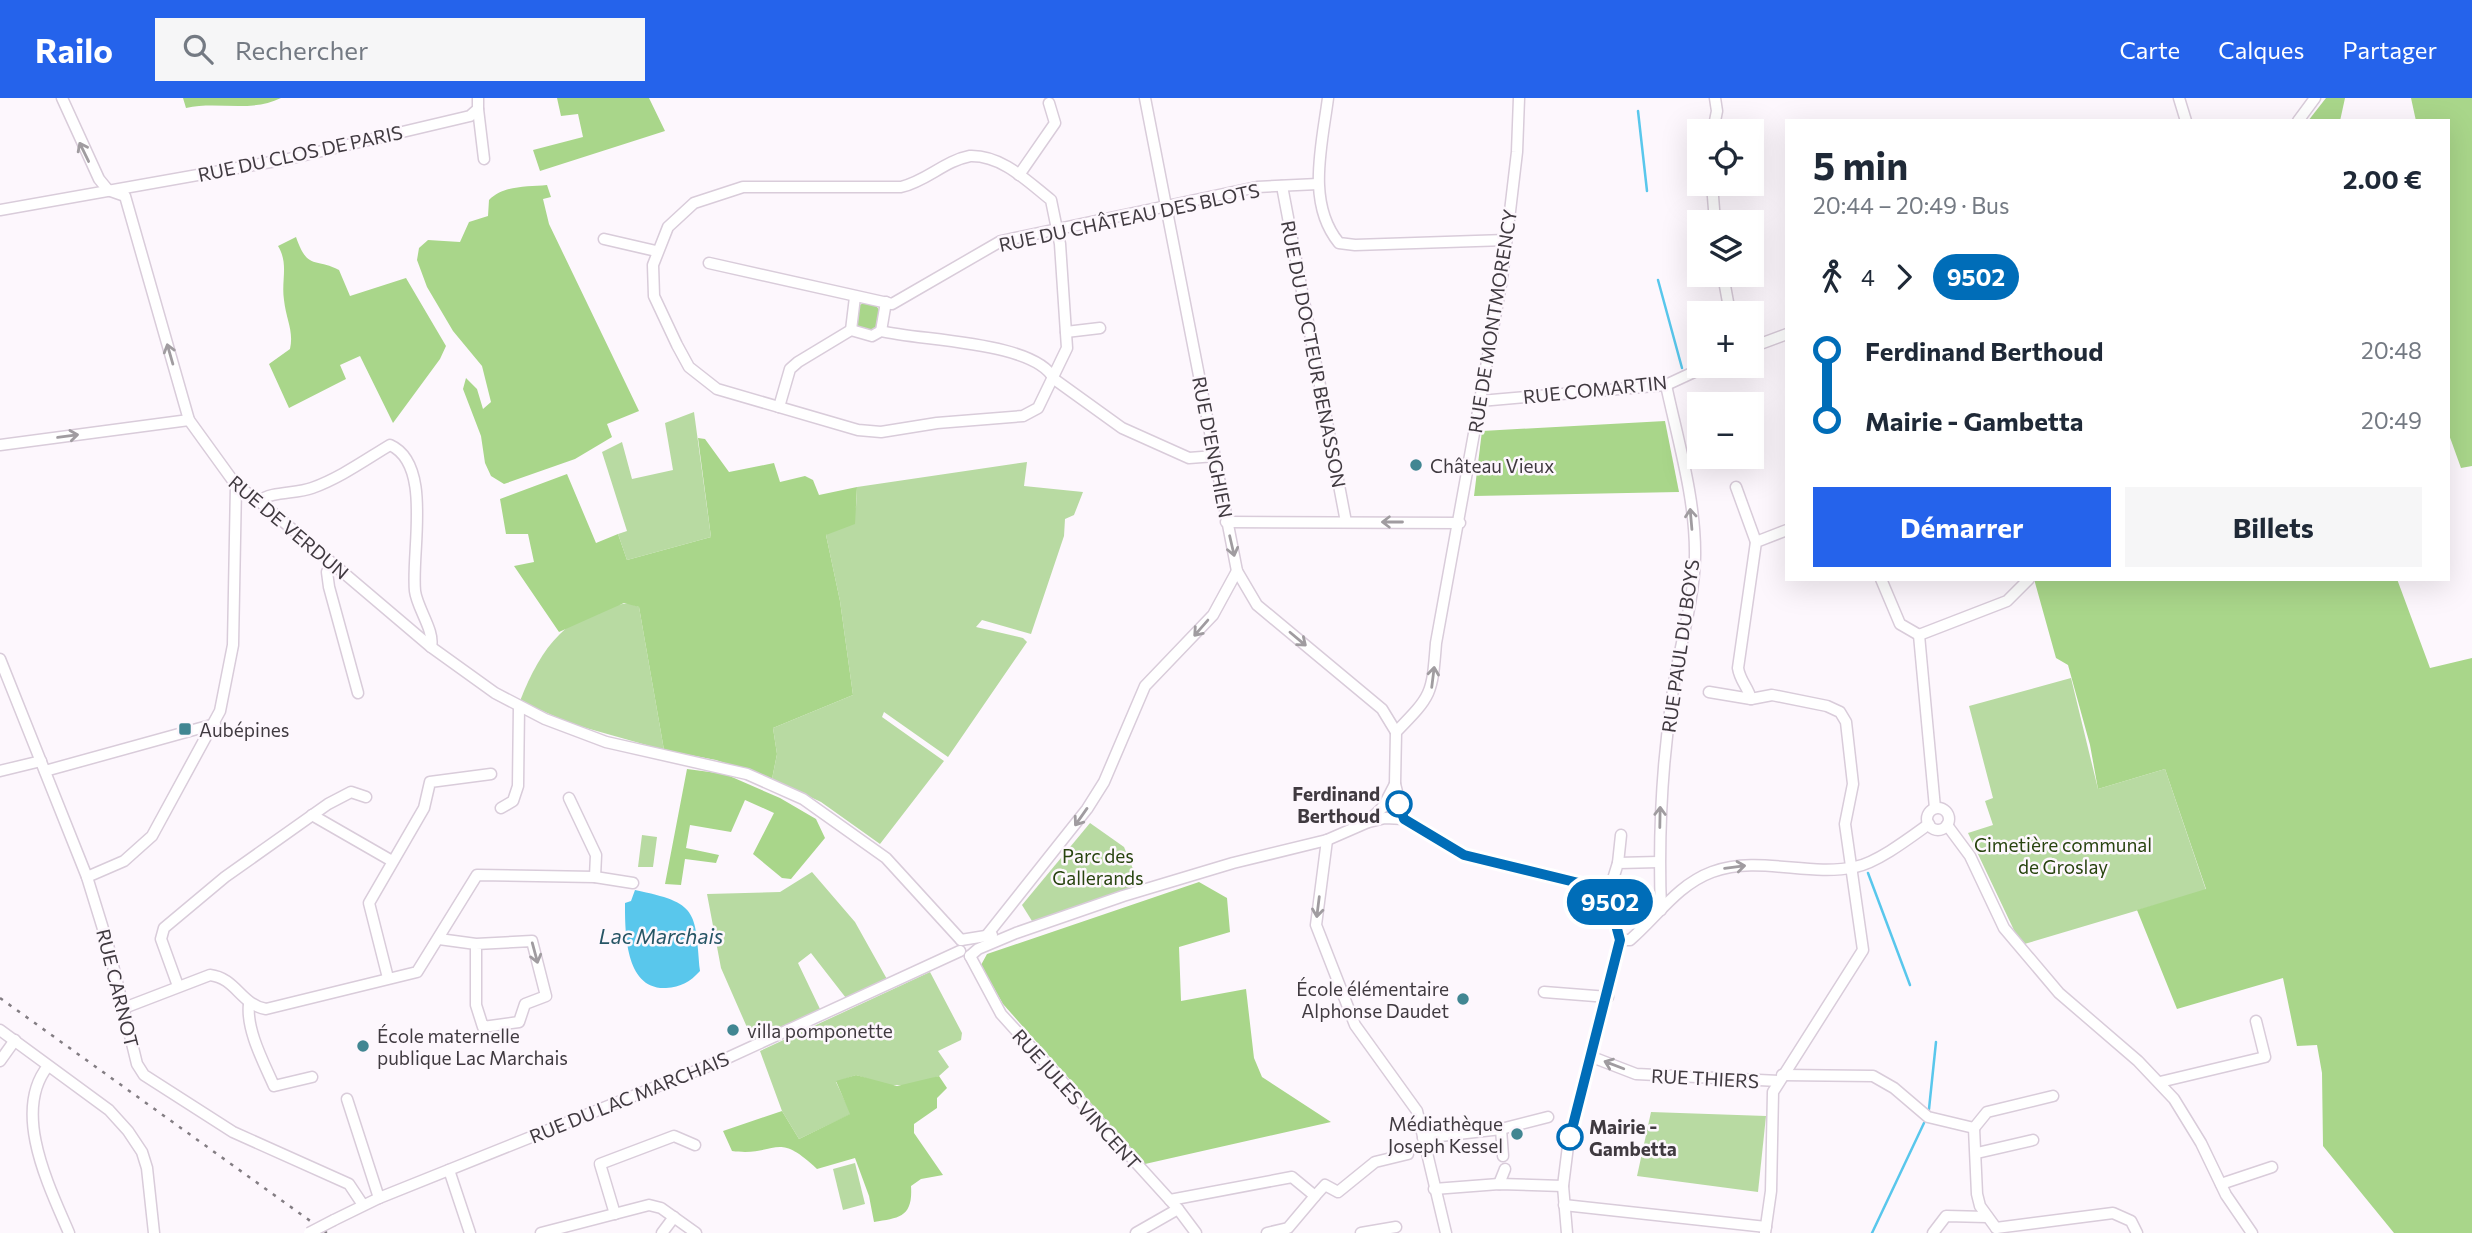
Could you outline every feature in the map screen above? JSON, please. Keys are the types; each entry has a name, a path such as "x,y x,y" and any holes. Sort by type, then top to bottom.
{"street":[{"name":"RUE DE VERDUN","path":"62,98 88,160 108,190 125,196 189,420 236,485 259,501 431,647 519,706 606,742 747,774 803,799 886,858 968,947"},
{"name":"RUE D'ENGHIEN","path":"1145,98 1237,571 1257,605 1382,709 1396,732"},
{"path":"1328,98 1318,184 1328,229 1339,243 1355,245 1506,240"},
{"name":"RUE DE MONTMORENCY","path":"1396,732 1423,704 1433,687 1436,643 1460,523 1506,240 1517,152 1519,98"},
{"path":"1715,98 1715,119"},
{"path":"2179,98 2185,119"},
{"path":"2299,119 2315,98"},
{"path":"1019,175 1055,123 1049,103"},
{"name":"RUE DU CLOS DE PARIS","path":"0,210 288,159 470,116 478,104"},
{"path":"478,104 484,159"},
{"path":"970,156 987,157 1019,175 1051,200 1057,230 1067,348 1038,408 1023,416 937,423 881,432 858,430 717,389 689,367 654,296 652,279 656,251 668,227 683,210 705,197 731,189 901,187 925,178 953,161 970,156"},
{"name":"RUE DU CHÂTEAU DES BLOTS","path":"886,302 892,304 1001,241 1258,187 1318,184"},
{"name":"RUE DU DOCTEUR BENASSON","path":"1282,186 1346,522"},
{"path":"604,239 656,251"},
{"path":"709,263 886,302 881,331"},
{"path":"851,330 855,297"},
{"path":"1066,332 1100,328"},
{"path":"779,407 790,369 851,330 872,336 881,331 906,338 963,341 1027,357 1049,370 1054,379 1122,428 1189,458 1215,456"},
{"path":"1764,343 1785,335"},
{"name":"RUE COMARTIN","path":"1480,401 1666,385 1687,375"},
{"name":"RUE PAUL DU BOYS","path":"1661,910 1660,793 1674,681 1691,598 1695,555 1689,492 1666,385"},
{"path":"0,445 189,420"},
{"path":"259,501 266,496 312,488 338,477 390,445 399,449 412,469 417,490 415,590 420,612 433,641 431,647"},
{"path":"87,877 124,861 152,836 215,724 228,680 233,645 236,485"},
{"path":"1736,487 1756,542 1738,668 1740,680 1749,690 1751,699"},
{"path":"1226,522 1460,523"},
{"path":"1756,542 1785,531"},
{"path":"331,563 327,572 329,587 358,693"},
{"path":"968,947 987,935 1079,820 1104,782 1145,685 1213,615 1237,571"},
{"path":"1882,581 1900,624 1919,635"},
{"path":"1919,635 1933,626 2007,601 2027,581"},
{"path":"1919,635 1935,808"},
{"name":"RUE CARNOT","path":"0,659 87,877 137,1064 144,1075 233,1132 349,1184 363,1205"},
{"path":"1564,1205 1766,1230 1771,1180 1773,1092 1861,956 1862,939 1845,824 1853,784 1846,722 1840,712 1827,706 1772,695 1751,699 1709,692"},
{"path":"501,808 513,801 518,786 519,706"},
{"path":"0,771 43,766 215,724"},
{"path":"1396,732 1395,784 1404,819"},
{"path":"388,978 369,903 424,808 430,782 491,774"},
{"path":"1367,823 1383,807 1395,784"},
{"path":"178,986 161,939 164,928 225,877 313,815 351,792 366,797"},
{"path":"569,798 596,855 595,877"},
{"path":"1935,808 1928,815 1929,824 1938,830 1947,825"},
{"path":"1935,808 1947,813 1947,825 1970,856 2004,928 2059,993 2160,1082 2201,1143 2221,1184 2252,1233"},
{"path":"313,815 392,860"},
{"path":"987,935 1016,933 1233,863 1327,840 1384,817 1404,819 1464,855 1587,885 1608,895"},
{"path":"1620,940 1630,940 1673,895 1710,872 1729,867 1767,864 1852,868 1883,854 1929,824"},
{"path":"1567,1233 1563,1186 1568,1146 1608,997 1620,940 1608,895 1618,863 1621,835"},
{"path":"1327,840 1316,925 1355,1025 1417,1111 1446,1233"},
{"path":"1618,863 1659,862"},
{"path":"124,1008 200,977 219,976 234,985 249,1004 265,1009 417,972 477,875 595,877 634,883"},
{"name":"RUE DU LAC MARCHAIS","path":"309,1233 379,1198 723,1060 968,947 1016,933"},
{"path":"439,939 476,944 532,941 546,996 525,1004 519,1022 483,1027 475,1005 476,944"},
{"name":"RUE JULES VINCENT","path":"968,947 1001,1014 1170,1200 1196,1233"},
{"path":"1544,992 1608,997"},
{"path":"249,1004 248,1012 260,1052 274,1086 312,1077"},
{"path":"2160,1082 2265,1057 2256,1021"},
{"path":"0,1030 109,1110 142,1152 154,1233"},
{"path":"0,1061 15,1040"},
{"name":"RUE THIERS","path":"1592,1057 1636,1074 1780,1078 1873,1076 1894,1088 1928,1117 1974,1128"},
{"path":"48,1066 39,1078 34,1096 38,1160 69,1233"},
{"path":"2053,1096 1987,1112 1974,1128 1977,1194 1987,1217 1996,1231 2113,1213 2131,1221 2137,1233"},
{"path":"347,1099 379,1198"},
{"path":"1423,1138 1501,1129 1548,1117"},
{"path":"1501,1129 1503,1156"},
{"path":"615,1214 600,1164 674,1136 695,1145"},
{"path":"1977,1153 2033,1140"},
{"path":"1267,1233 1287,1228 1325,1185 1338,1192 1375,1162 1408,1154"},
{"path":"2221,1184 2272,1167"},
{"path":"1499,1184 1505,1169"},
{"path":"449,1170 470,1233"},
{"path":"1170,1200 1292,1177 1315,1196"},
{"path":"1434,1189 1499,1184 1563,1186"},
{"path":"541,1233 649,1205 661,1208 696,1233"},
{"path":"1136,1233 1178,1209"},
{"path":"1933,1233 1946,1216 1987,1217"},
{"path":"662,1233 674,1217"},
{"path":"1361,1233 1396,1227"}],"green space":[{"path":"183,98 281,98 258,105 186,108"},
{"path":"557,98 649,98 665,131 540,171 533,150 583,137 578,114 561,116"},
{"path":"2326,98 2345,98 2340,119 2310,119"},
{"path":"2411,98 2472,98 2472,466 2461,468 2450,438 2450,119 2416,119"},
{"path":"547,185 551,197 543,199 549,224 639,411 607,424 612,437 575,459 504,484 491,476 485,463 481,436 463,389 466,378 477,389 483,409 491,402 482,366 453,331 427,287 417,260 419,248 428,240 460,242 469,222 488,216 489,200 495,195 516,188"},
{"path":"296,237 308,259 339,270 350,296 406,278 446,346 440,359 393,423 360,356 340,365 346,379 289,408 269,364 290,349 290,331 283,293 284,266 278,246"},
{"path":"867,303 877,307 881,317 877,327 867,331 857,327 853,317 857,307"},
{"path":"694,412 711,537 627,560 618,534 627,531 602,452 622,442 632,479 673,470 665,423"},
{"path":"1665,421 1679,492 1474,496 1482,431"},
{"path":"698,438 705,439 729,472 774,463 780,482 805,476 813,480 819,495 857,487 855,524 826,535 840,601 853,695 773,728 777,754 772,779 716,760 664,750 639,607 624,603 559,632 514,566 534,562 528,534 506,534 500,499 567,474 596,543 618,534 627,560 711,537"},
{"path":"1027,462 1024,486 1083,492 1074,515 1065,519 1064,536 1031,634 982,620 976,627 1023,638 1027,642 948,757 884,712 882,717 944,761 880,844 821,802 772,779 777,754 773,728 853,695 840,601 826,535 856,507 857,487"},
{"path":"2035,581 2398,581 2430,668 2472,658 2472,1233 2394,1233 2323,1146 2322,1073 2317,1045 2297,1046 2283,978 2177,1009 2137,910 2206,889 2165,769 2098,789 2090,745 2068,665 2056,658"},
{"path":"629,603 639,607 664,750 572,724 520,701 537,664 560,634 589,614"},
{"name":"Cimetière communal de Groslay","path":"2071,678 2098,789 2165,769 2206,890 2021,945 1968,833 1993,825 1985,801 1993,798 1969,706"},
{"path":"687,769 725,774 780,798 816,819 825,838 791,879 782,878 753,854 774,813 745,800 731,832 690,825 686,848 719,855 716,863 685,859 681,885 665,884"},
{"name":"Parc des Gallerands","path":"1090,823 1124,847 1140,886 1032,921 1022,905"},
{"path":"642,835 657,837 653,867 638,867"},
{"path":"812,872 855,922 888,981 846,998 811,953 798,963 820,1009 753,1041 721,968 707,894 780,892"},
{"path":"1199,882 1227,898 1230,932 1179,947 1181,1001 1246,989 1254,1058 1262,1077 1331,1122 1145,1164 1003,1004 981,965 987,954"},
{"path":"930,972 962,1033 961,1040 938,1051 949,1067 939,1076 914,1085 887,1085 856,1075 836,1082 851,1114 799,1139 782,1111 760,1051"},
{"path":"856,1075 897,1086 939,1076 947,1088 937,1098 937,1108 914,1124 914,1133 943,1175 921,1179 911,1186 907,1210 891,1219 874,1222 869,1196 855,1158 817,1169 803,1157 784,1147 747,1152 732,1151 723,1131 782,1111 799,1139 850,1114 836,1081"},
{"path":"1651,1112 1766,1116 1758,1192 1637,1176"},
{"path":"855,1163 865,1204 843,1210 833,1169"}],"water":[{"name":"Lac Marchais","path":"635,890 671,900 689,912 697,934 700,971 685,983 666,988 652,986 642,980 635,970 627,943 625,903 631,901"}],"waterway":[{"path":"1638,111 1647,191"},
{"path":"1658,280 1682,368"},
{"path":"1868,873 1910,985"},
{"path":"1929,1109 1936,1042"},
{"path":"1872,1233 1924,1123"}],"railway":[{"path":"0,998 327,1233"}],"bus line":[{"name":"9502","path":"1399,804 1404,819 1464,855 1587,885 1608,895 1620,940 1608,997 1570,1137"}],"place":[{"name":"Château Vieux","path":"1416,465"},
{"name":"Aubépines","path":"185,729"},
{"name":"Ferdinand Berthoud","path":"1399,804"},
{"name":"École élémentaire Alphonse Daudet","path":"1463,999"},
{"name":"villa pomponette","path":"733,1030"},
{"name":"École maternelle publique Lac Marchais","path":"363,1046"},
{"name":"Médiathèque Joseph Kessel","path":"1517,1134"},
{"name":"Mairie - Gambetta","path":"1570,1137"}]}
